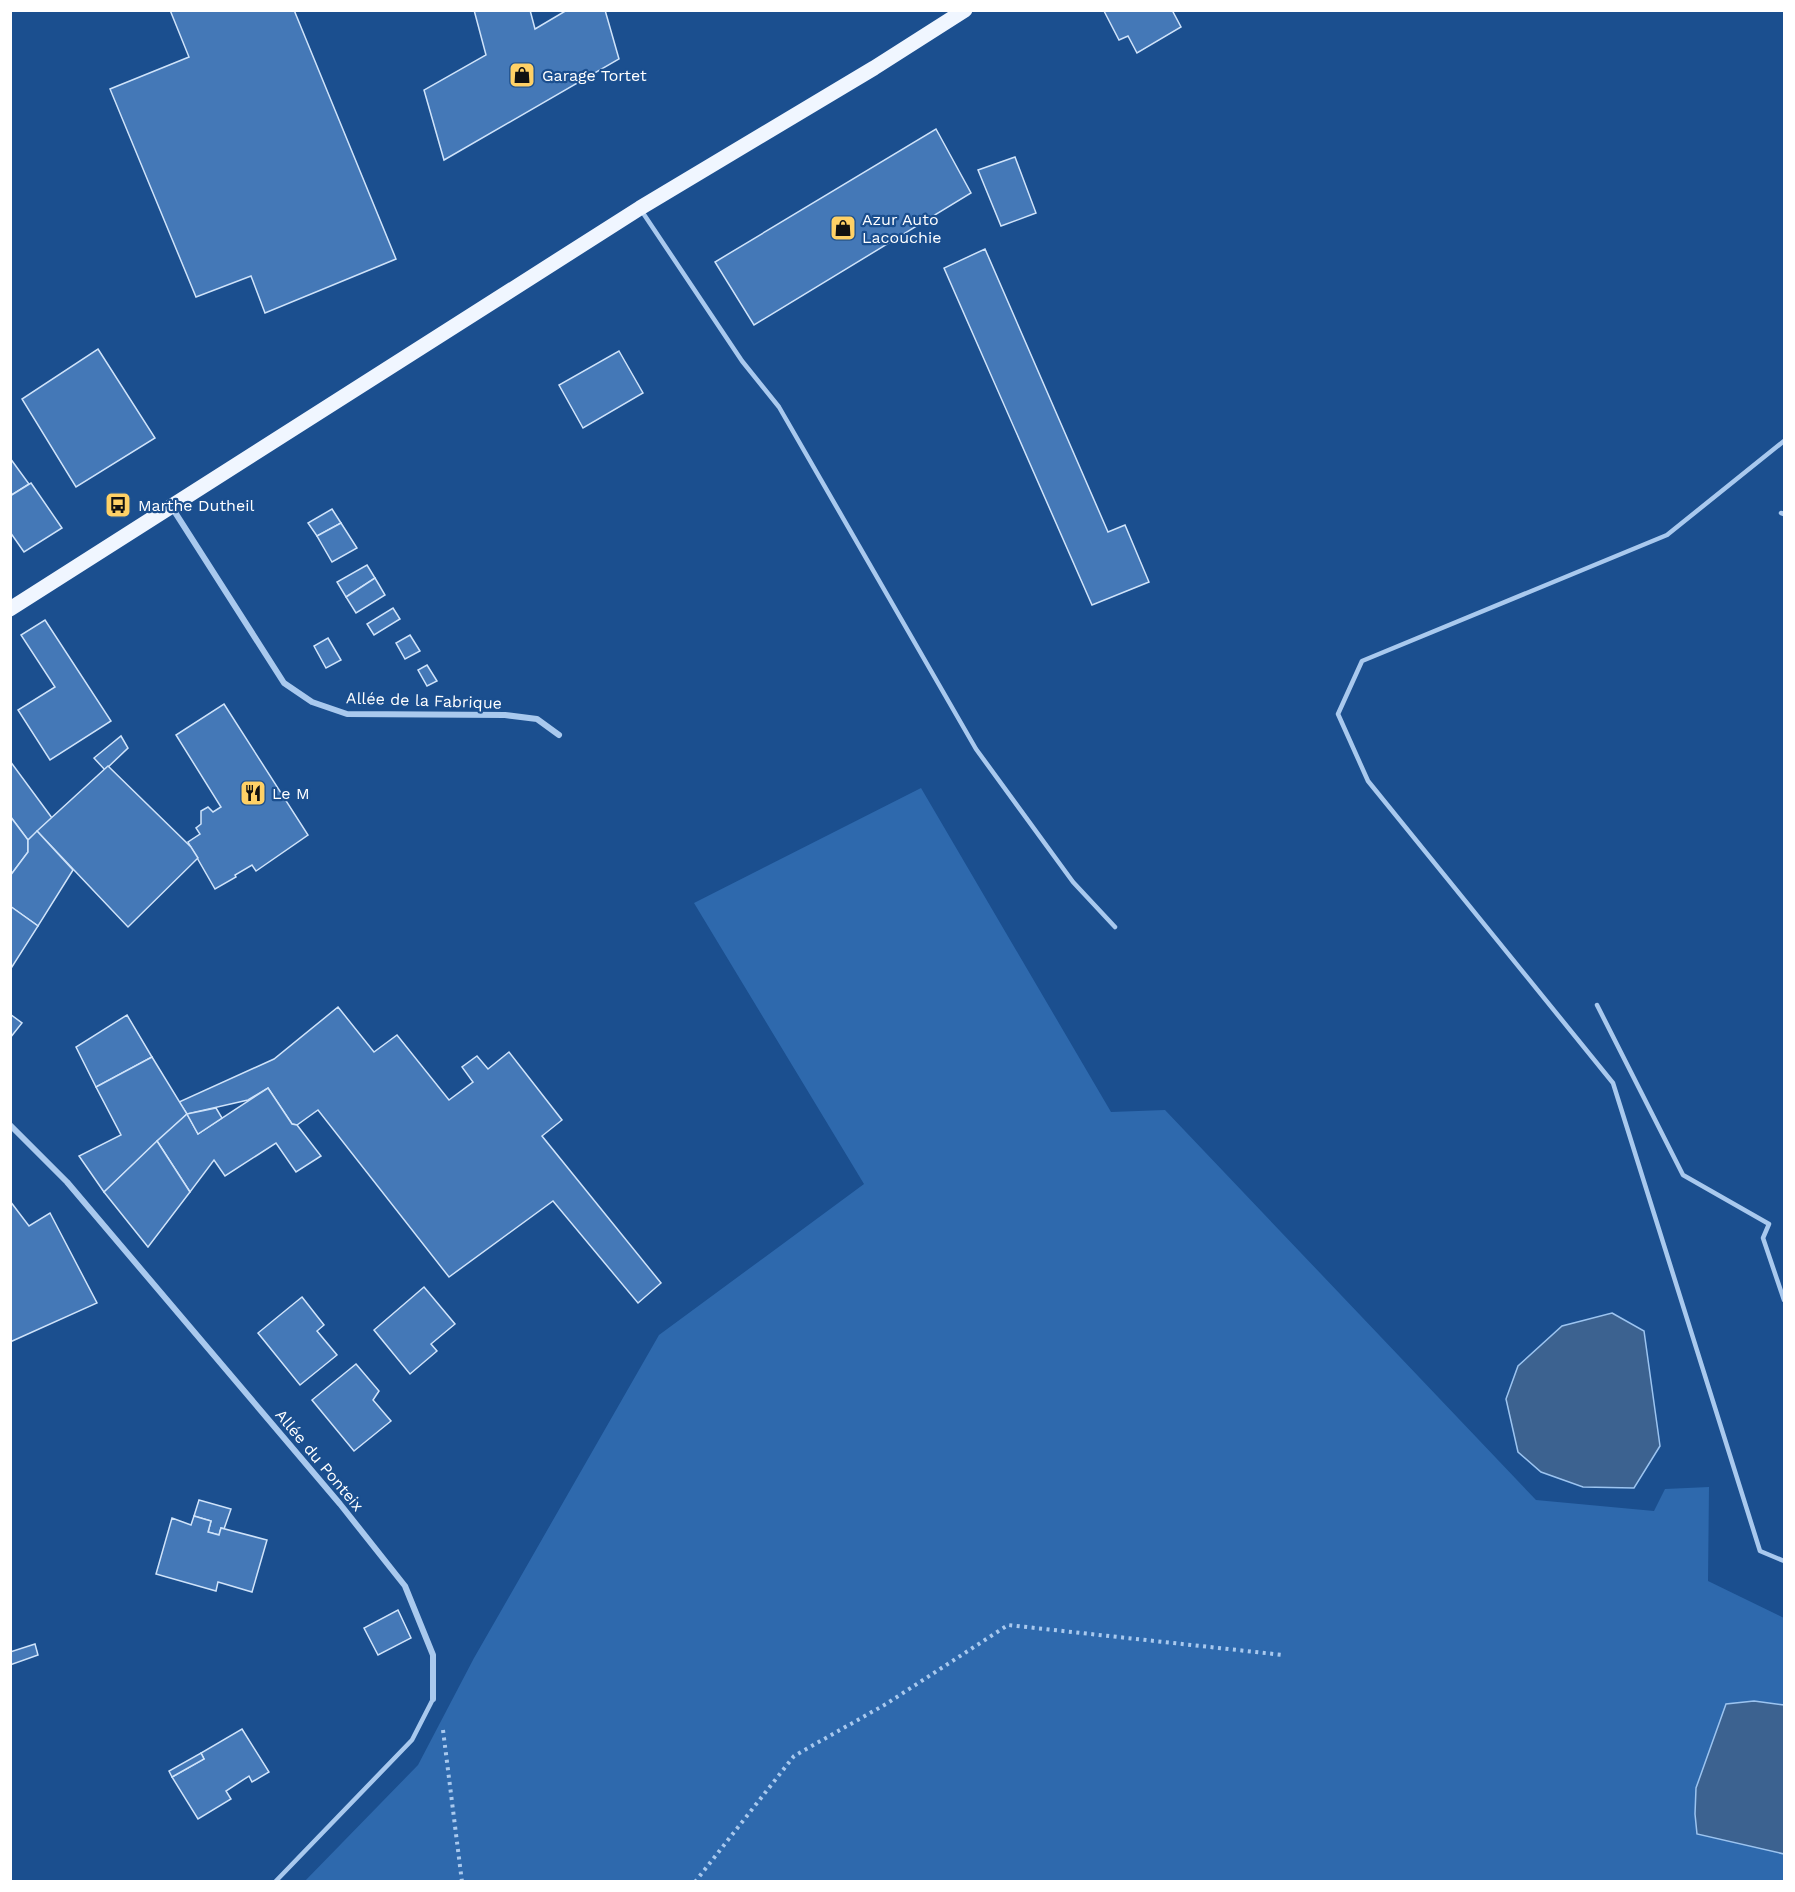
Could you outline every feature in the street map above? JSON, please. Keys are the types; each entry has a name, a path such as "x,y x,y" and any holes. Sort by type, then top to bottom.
{"main road":[{"path":"10,609 640,208 874,69 965,10"}],"street":[{"name":"Allée de la Fabrique","path":"171,505 284,682 312,702 348,714 505,716 537,719 559,735"},
{"name":"Allée du Ponteix","path":"10,1125 67,1182 333,1495 405,1586 433,1655 433,1699"}],"lane":[{"path":"640,208 742,361 779,407 975,749 1073,882 1115,927"},
{"path":"1785,441 1667,535 1362,661 1338,714 1368,781 1613,1083 1760,1551 1785,1561"},
{"path":"1598,1005 1683,1175 1769,1224 1764,1238 1785,1300"},
{"path":"275,1881 412,1740 433,1699"}],"path":[{"path":"695,1881 794,1756 886,1704 1008,1625 1283,1655"},
{"path":"433,1699 441,1717 462,1881"}],"shaded area":[{"path":"921,788 1111,1112 1165,1110 1536,1500 1654,1511 1665,1489 1709,1487 1708,1581 1784,1618 1784,1881 304,1882 418,1765 474,1658 659,1335 864,1184 694,903"},
{"path":"1612,1313 1644,1331 1660,1446 1634,1488 1583,1487 1541,1472 1518,1452 1506,1399 1518,1366 1562,1326"},
{"path":"1754,1701 1784,1705 1784,1854 1697,1834 1696,1788 1726,1704"}],"building":[{"path":"170,10 294,10 396,259 265,313 251,276 196,297 110,89 189,57"},
{"name":"Garage Tortet","path":"474,10 530,10 535,29 567,10 605,10 619,59 444,160 424,90 486,55"},
{"path":"1105,10 1172,10 1181,27 1137,53 1128,36 1119,40"},
{"name":"Azur Auto Lacouchie","path":"936,129 971,193 754,325 715,262"},
{"path":"1015,157 1036,213 1001,226 978,170"},
{"path":"985,249 1108,532 1125,525 1149,582 1092,605 944,268"},
{"path":"98,349 155,438 76,487 22,399"},
{"path":"619,351 643,393 583,428 559,385"},
{"path":"10,458 29,484 10,496"},
{"path":"31,483 62,528 24,552 10,532 10,496"},
{"path":"332,509 341,523 317,536 308,523"},
{"path":"341,523 357,548 332,562 317,536"},
{"path":"367,565 375,578 346,597 337,582"},
{"path":"375,578 385,595 356,613 346,597"},
{"path":"393,608 400,619 374,635 367,624"},
{"path":"45,620 111,721 50,760 18,710 55,687 21,635"},
{"path":"410,635 420,651 405,659 396,643"},
{"path":"328,638 341,660 326,668 314,646"},
{"path":"427,665 437,681 427,686 418,670"},
{"path":"224,704 308,835 256,871 252,865 215,889 188,842 200,834 196,828 201,824 201,811 208,807 213,812 221,807 176,735"},
{"path":"121,736 128,748 105,770 94,758"},
{"path":"10,761 52,818 28,840 10,816"},
{"path":"108,766 191,847 198,858 128,927 37,831"},
{"path":"10,816 28,840 28,852 10,876"},
{"path":"37,831 73,870 38,926 10,906 10,876 28,852 28,840"},
{"path":"10,906 38,926 10,970"},
{"path":"338,1007 374,1052 397,1035 449,1100 473,1082 462,1067 477,1056 488,1069 509,1052 562,1120 542,1136 661,1283 638,1303 553,1201 449,1277 318,1110 297,1125 292,1124 268,1088 248,1100 187,1114 179,1102 274,1059"},
{"path":"10,1014 22,1023 10,1038"},
{"path":"127,1015 152,1057 96,1087 76,1047"},
{"path":"152,1057 187,1114 104,1192 79,1156 121,1135 96,1087"},
{"path":"268,1088 292,1124 297,1125 321,1156 296,1172 276,1143 225,1176 214,1160 190,1192 157,1141 187,1114 198,1134"},
{"path":"216,1108 222,1118 198,1134 187,1114"},
{"path":"157,1141 190,1192 148,1247 104,1192"},
{"path":"10,1201 29,1226 50,1213 97,1303 10,1342"},
{"path":"424,1287 455,1324 431,1344 437,1351 410,1374 374,1330"},
{"path":"302,1297 324,1325 317,1331 337,1355 300,1385 258,1333"},
{"path":"356,1364 379,1391 373,1400 391,1421 354,1451 312,1400"},
{"path":"199,1500 231,1509 224,1529 221,1528 219,1535 208,1532 211,1521 194,1516"},
{"path":"194,1516 211,1521 208,1532 219,1535 221,1528 267,1540 252,1592 218,1582 216,1591 156,1574 172,1518 191,1525"},
{"path":"398,1610 411,1638 378,1655 364,1628"},
{"path":"35,1644 38,1655 10,1665 10,1652"},
{"path":"242,1729 269,1772 252,1782 249,1776 226,1791 231,1799 198,1819 172,1777 204,1759 201,1753"},
{"path":"201,1753 204,1759 172,1777 169,1771"}],"place":[{"name":"Garage Tortet","path":"522,75"},
{"name":"Azur Auto Lacouchie","path":"843,228"},
{"name":"Marthe Dutheil","path":"118,505"},
{"name":"Le M","path":"253,793"}]}
